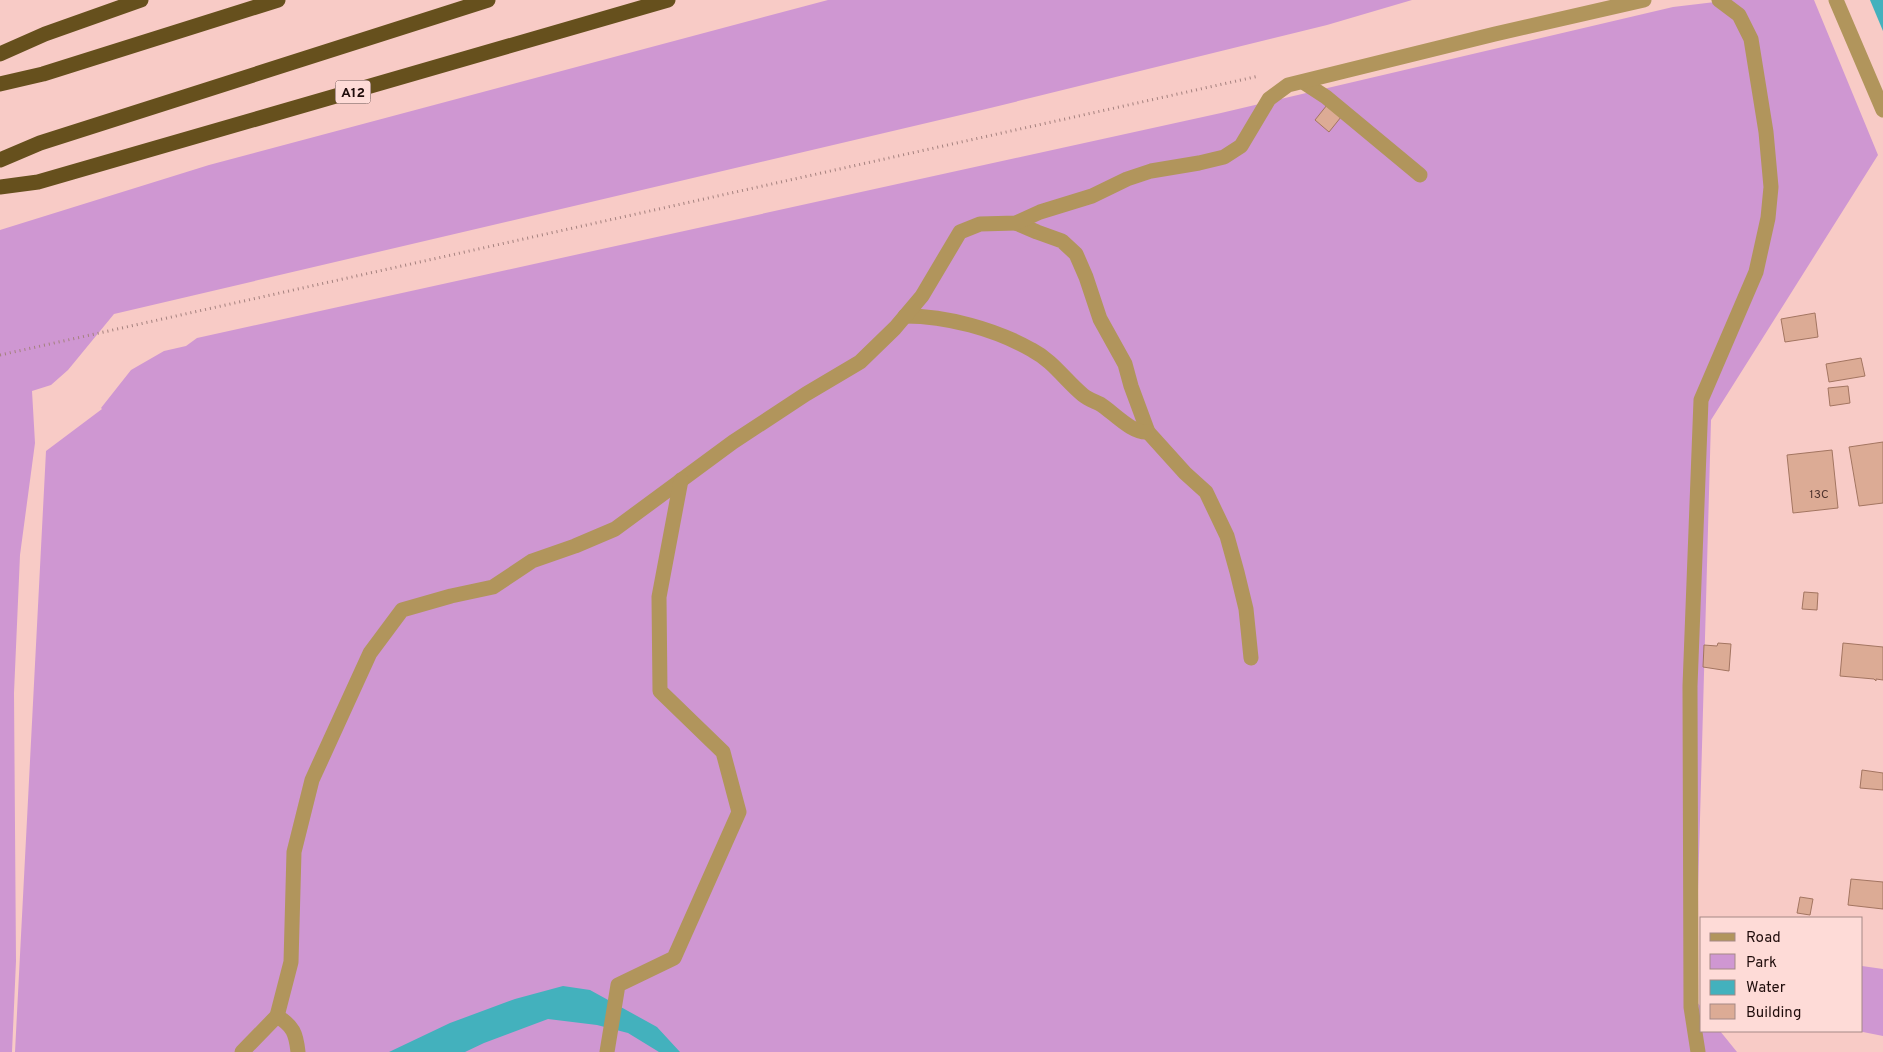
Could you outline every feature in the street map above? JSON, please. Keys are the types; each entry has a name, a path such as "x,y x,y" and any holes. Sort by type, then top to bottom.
{"highway":[{"path":"0,54 45,34 141,0"},
{"path":"0,84 43,74 278,0"},
{"path":"0,160 40,142 488,0"},
{"name":"A12","path":"0,188 38,182 668,0"}],"street":[{"path":"242,1052 277,1016 290,962 294,852 312,780 370,653 402,610 451,596 493,587 532,561 616,529 733,442 806,394 860,362 922,296 960,232 980,224 1016,222 1040,212 1092,196 1127,179 1151,171 1224,157 1241,146 1270,99 1288,85 1644,0"},
{"path":"1698,1052 1691,1006 1690,686 1701,400 1756,272 1768,218 1771,187 1766,132 1751,38 1739,15 1719,0"},
{"path":"1836,0 1883,110"},
{"path":"1302,82 1326,97 1420,175"},
{"path":"1016,222 1062,241 1076,254 1100,319 1125,364 1148,432 1185,473 1206,492 1227,536 1243,600 1249,632 1251,658"},
{"path":"905,316 963,322 1033,350 1052,364 1084,397 1100,404 1126,424 1143,433 1148,432"},
{"path":"607,1052 618,985 674,958 739,812 723,752 660,691 659,597 681,480"},
{"path":"277,1016 289,1024 297,1039 298,1052"}],"path":[{"path":"0,355 1263,75"}],"green space":[{"path":"828,0 1412,0 1327,25 982,110 114,314 68,370 51,385 32,391 35,443 20,555 14,693 16,961 12,1052 0,1052 0,230 209,165"},
{"path":"1732,0 1814,0 1878,155 1711,420 1695,1000 1700,1006 1700,1032 1721,1032 1737,1052 15,1052 46,451 102,409 131,370 164,351 186,346 197,338 1221,113 1673,7"},
{"path":"1863,966 1883,969 1883,1036 1863,1032"}],"water":[{"path":"1870,0 1883,0 1883,31"},
{"path":"563,986 590,990 657,1027 680,1052 659,1052 628,1033 597,1025 548,1019 465,1052 389,1052 450,1023 515,999"}],"building":[{"path":"1327,105 1341,117 1329,132 1315,120"},
{"path":"1815,313 1818,337 1785,342 1781,319"},
{"path":"1861,358 1865,376 1829,382 1826,364"},
{"path":"1848,386 1850,403 1830,406 1828,388"},
{"path":"1883,442 1883,503 1859,506 1849,447"},
{"path":"1832,450 1838,508 1793,513 1787,455"},
{"path":"1804,592 1818,593 1817,610 1802,609"},
{"path":"1718,643 1731,644 1729,671 1703,667 1704,645 1717,646"},
{"path":"1843,643 1883,647 1883,680 1876,679 1876,681 1874,679 1840,676"},
{"path":"1862,770 1883,773 1883,790 1860,788"},
{"path":"1851,879 1883,882 1883,909 1848,905"},
{"path":"1800,897 1813,899 1810,915 1797,913"}]}
